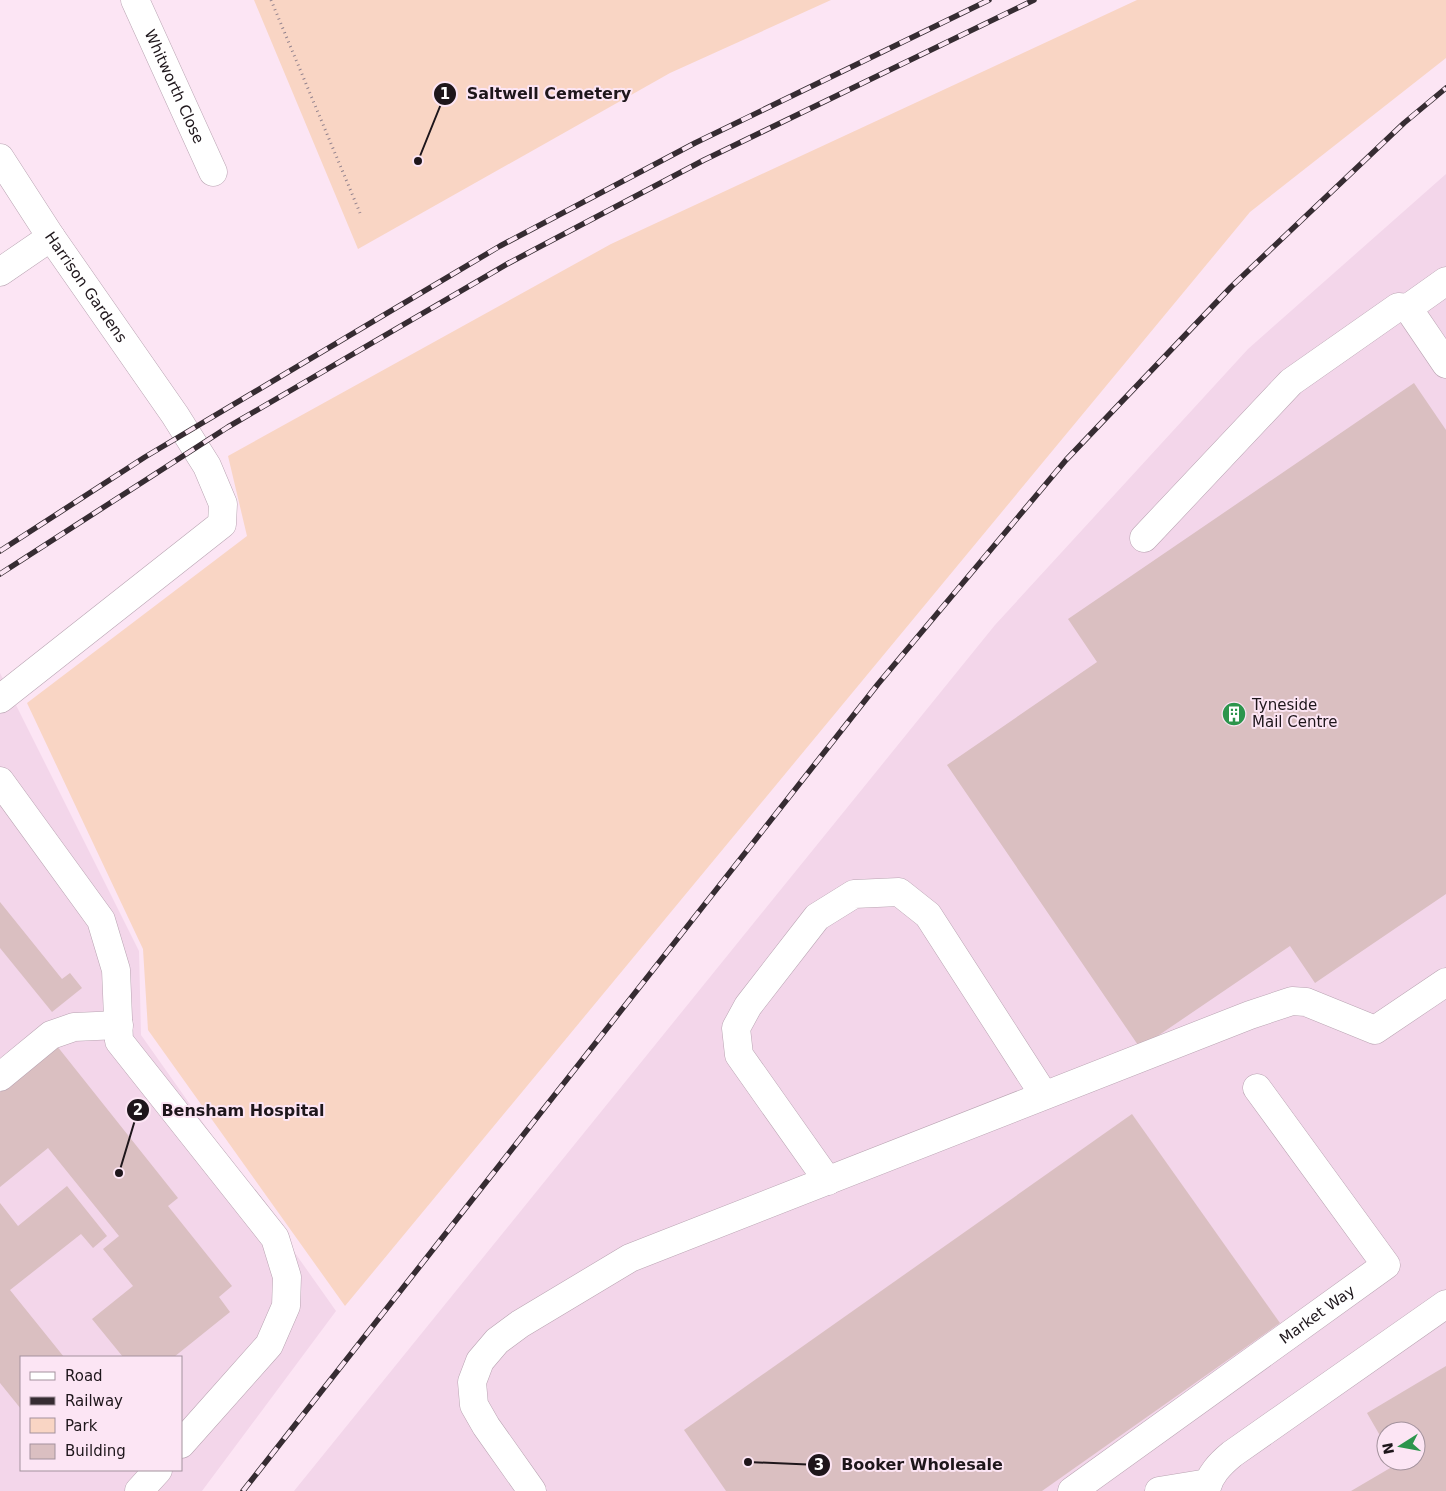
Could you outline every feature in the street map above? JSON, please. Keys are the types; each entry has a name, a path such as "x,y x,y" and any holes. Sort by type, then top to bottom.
{"street":[{"name":"Whitworth Close","path":"135,0 213,172"},
{"name":"Harrison Gardens","path":"0,158 51,237 175,415 207,466 223,504 222,524 0,699"},
{"path":"0,272 51,237"},
{"path":"1144,538 1291,382 1398,308 1408,308 1446,281"},
{"path":"1408,308 1445,360"},
{"path":"0,781 101,920 116,970 119,1041 275,1238 287,1277 286,1306 269,1345 182,1442"},
{"path":"828,1181 739,1056 736,1028 748,1006 817,917 854,894 899,892 928,916 1044,1096"},
{"path":"532,1491 486,1426 474,1404 472,1382 480,1361 496,1341 504,1335 630,1258 1250,1015 1292,1002 1306,1002 1374,1030 1446,982"},
{"path":"0,1077 51,1035 74,1027 119,1026"},
{"name":"Market Way","path":"1072,1491 1386,1265 1258,1088"},
{"path":"1158,1491 1207,1487 1219,1465 1232,1454 1446,1304"},
{"path":"139,1491 157,1471"}],"path":[{"path":"271,0 360,213"}],"shaded area":[{"path":"1446,174 1446,1491 294,1491 995,625 1248,349"},
{"path":"0,673 139,951 141,1035 336,1311 202,1491 0,1491"}],"green space":[{"path":"254,0 831,0 670,73 358,249"},
{"path":"1137,0 1446,0 1446,58 1250,212 345,1306 148,1030 143,949 27,703 247,536 228,456 611,244"}],"building":[{"name":"Tyneside Mail Centre","path":"1414,383 1446,430 1446,894 1315,983 1290,946 1140,1048 947,765 1097,662 1068,619"},
{"path":"0,902 62,979 70,973 82,988 52,1012 0,948"},
{"path":"57,1046 178,1198 168,1206 232,1286 219,1297 230,1312 175,1356 122,1356 92,1319 133,1286 103,1249 119,1236 48,1148 0,1187 0,1092"},
{"path":"1132,1114 1280,1323 1042,1491 726,1491 684,1430"},
{"path":"67,1186 107,1236 93,1248 81,1234 10,1290 63,1356 20,1356 20,1408 0,1383 0,1203 18,1226"},
{"path":"1446,1366 1446,1491 1351,1491 1385,1471 1426,1471 1426,1421 1376,1421 1376,1429 1367,1413"}],"railway":[{"path":"0,551 145,457 500,246 695,143 989,0"},
{"path":"0,574 228,427 509,263 704,160 1034,0"},
{"path":"243,1491 878,684 1066,460 1231,287 1404,123 1446,88"}],"place":[{"name":"Saltwell Cemetery","path":"418,161"},
{"name":"Tyneside Mail Centre","path":"1234,714"},
{"name":"Bensham Hospital","path":"119,1173"},
{"name":"Booker Wholesale","path":"748,1462"}]}
